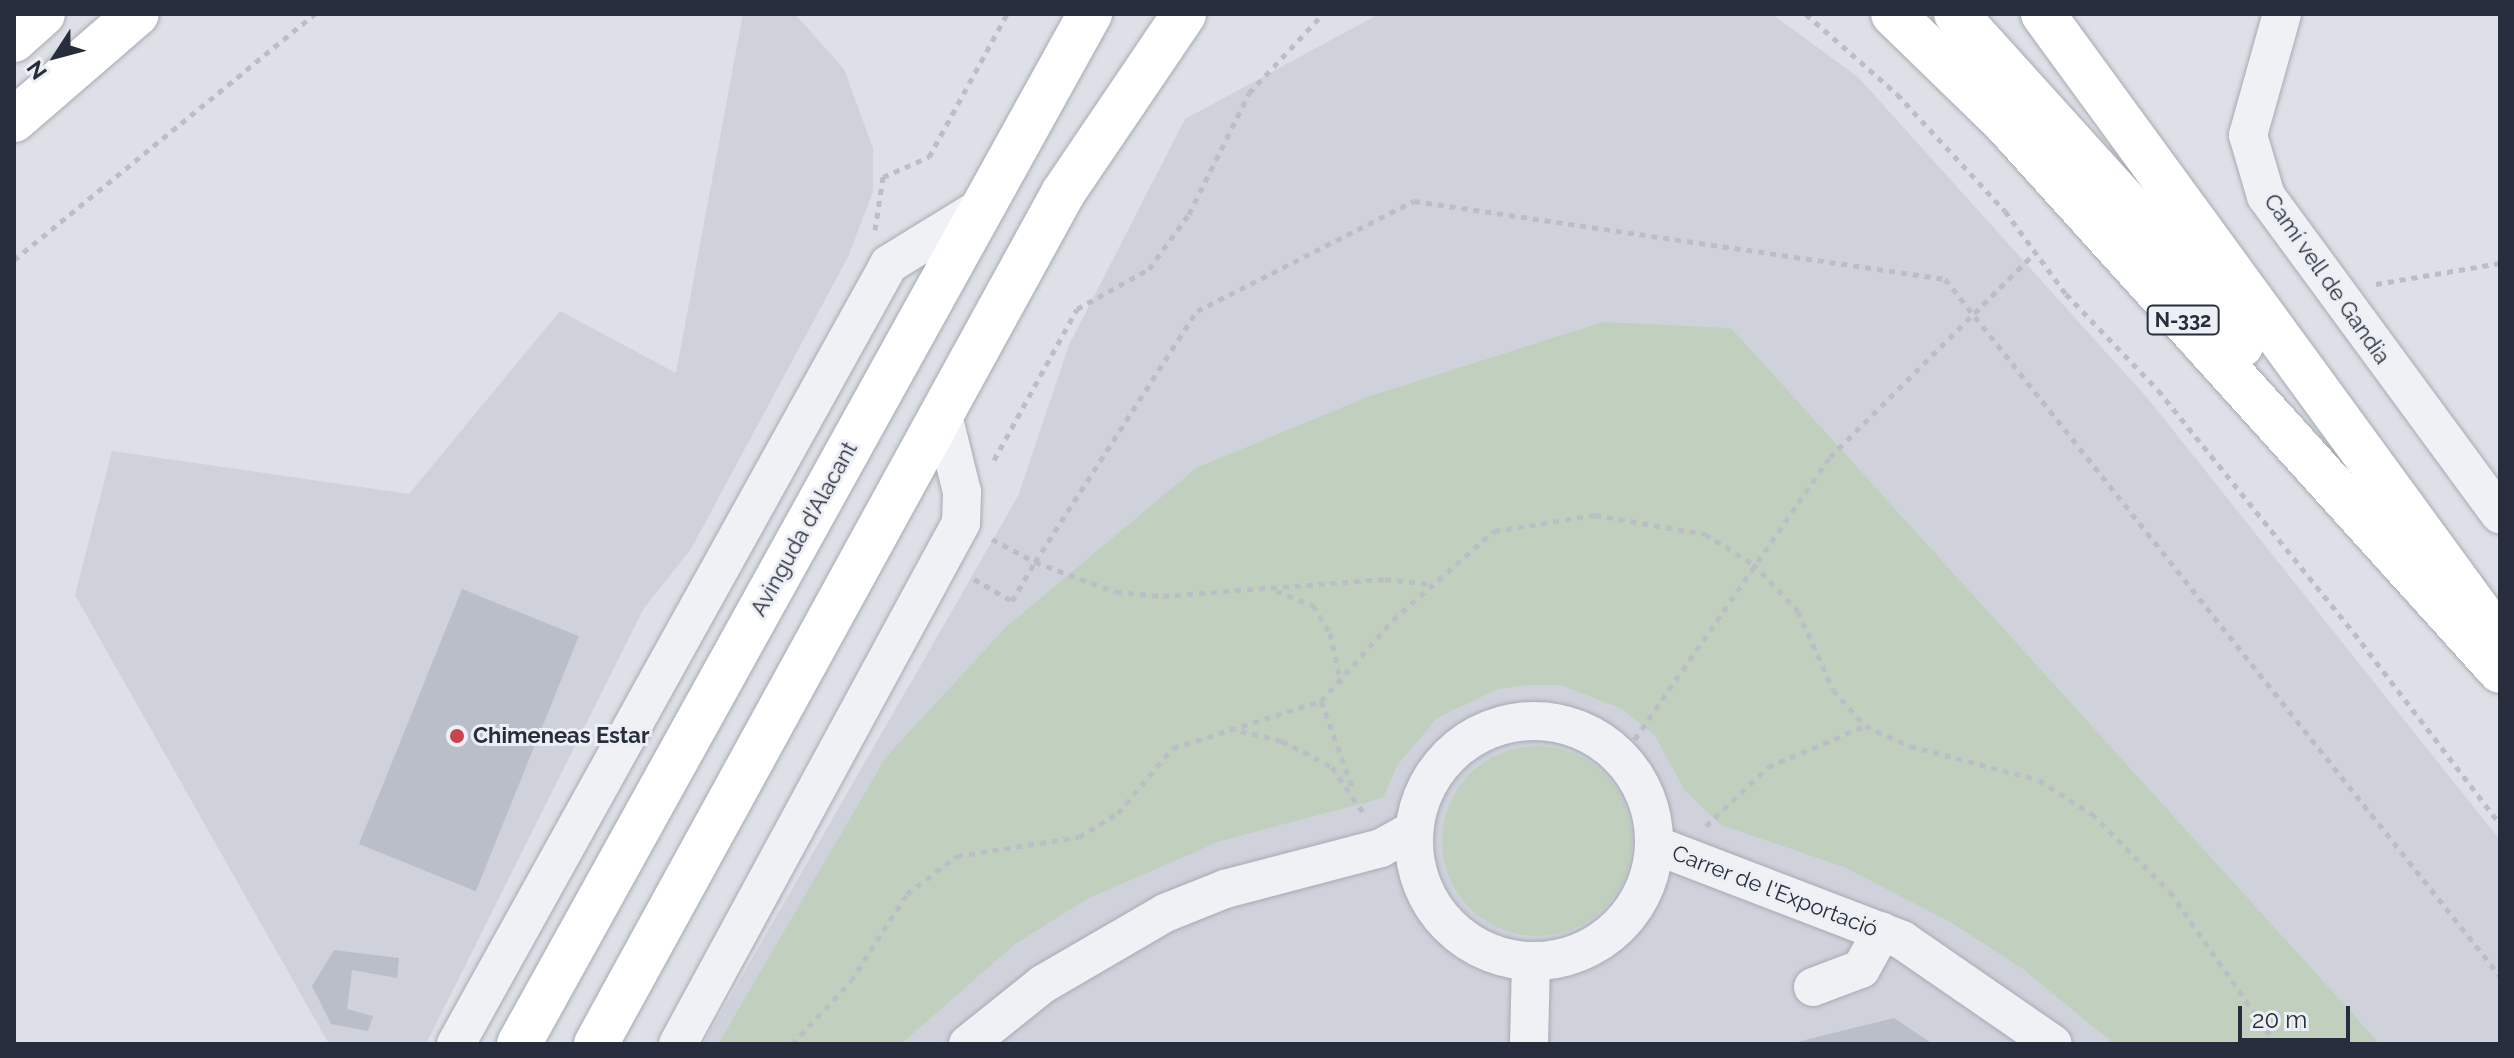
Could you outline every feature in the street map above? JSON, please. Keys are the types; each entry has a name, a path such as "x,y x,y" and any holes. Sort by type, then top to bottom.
{"main road":[{"path":"14,40 43,14"},
{"path":"14,120 137,14"},
{"name":"Avinguda d'Alacant","path":"519,1044 1090,14"},
{"path":"596,1044 1063,193 1184,14"},
{"name":"N-332","path":"1893,14 2006,124 2483,639"},
{"name":"N-332","path":"1956,14 2152,231 2483,639"},
{"name":"N-332","path":"2043,14 2483,639 2500,671"}],"street":[{"name":"Camí vell de Gandia","path":"2282,14 2248,135 2253,165 2331,292 2500,514"},
{"path":"456,1044 889,264 980,208"},
{"path":"678,1044 961,523 962,492 943,415"},
{"path":"1552,722 1586,732 1621,759 1669,851 1636,904 1603,941 1571,957 1531,963 1464,940 1437,913 1419,880 1414,830 1432,776 1484,731 1552,722"},
{"path":"968,1044 1043,984 1165,913 1225,889 1381,848 1414,830"},
{"name":"Carrer de l'Exportació","path":"1669,851 1882,931 2053,1044"},
{"path":"1813,987 1861,969 1882,931"},
{"path":"1529,1044 1531,963"}],"path":[{"path":"14,260 315,14"},
{"path":"900,171 929,157 1007,14"},
{"path":"989,470 1077,309 1149,269 1189,214 1249,93 1323,14"},
{"path":"1806,14 1961,160 2035,253 2158,390 2500,824"},
{"path":"1035,562 1197,311 1414,201 1945,279 1976,310 2500,976"},
{"path":"1621,759 1753,564 1836,449 2035,253"},
{"path":"2331,292 2500,263"},
{"path":"792,1044 851,981 907,894 940,867 978,849 1079,837 1118,813 1173,748 1225,727 1321,701 1341,684 1430,584 1494,531 1533,519 1670,523 1705,534 1753,564 1798,611 1833,690 1865,726 1910,746 2039,780 2092,814 2170,892 2276,1044"},
{"path":"961,523 1035,562 1116,592 1271,589 1385,579 1430,584"},
{"path":"1271,589 1313,605 1330,633 1341,684"},
{"path":"1321,701 1353,791 1381,848"},
{"path":"1669,851 1746,782 1818,741 1865,726"},
{"path":"1225,727 1282,741 1332,767 1353,791"}],"shaded area":[{"path":"743,14 795,14 844,69 873,148 873,192 848,257 691,549 644,608 426,1044 329,1044 75,595 112,451 409,494 560,311 676,373"},
{"path":"1379,14 1772,14 1858,77 2149,400 2500,840 2500,1044 703,1044 1018,496 1069,345 1185,119"}],"green space":[{"path":"1603,322 1731,328 2380,1044 2114,1044 2023,969 1952,923 1844,867 1721,825 1685,791 1655,736 1622,709 1560,685 1529,685 1498,689 1437,718 1397,766 1383,798 1220,841 1087,899 1015,944 901,1044 718,1044 886,757 1006,627 1196,468 1367,397"},
{"path":"1537,746 1573,753 1604,774 1625,805 1632,841 1625,877 1604,908 1573,929 1537,936 1501,929 1470,908 1449,877 1442,841 1449,805 1470,774 1501,753"}],"building":[{"name":"Chimeneas Estar","path":"462,589 579,636 476,891 359,844"},
{"path":"334,950 399,958 397,978 352,970 347,1009 373,1016 368,1031 331,1024 312,986"},
{"path":"1894,1018 1933,1044 1793,1044 1793,1043"}],"place":[{"name":"Chimeneas Estar","path":"457,736"}]}
